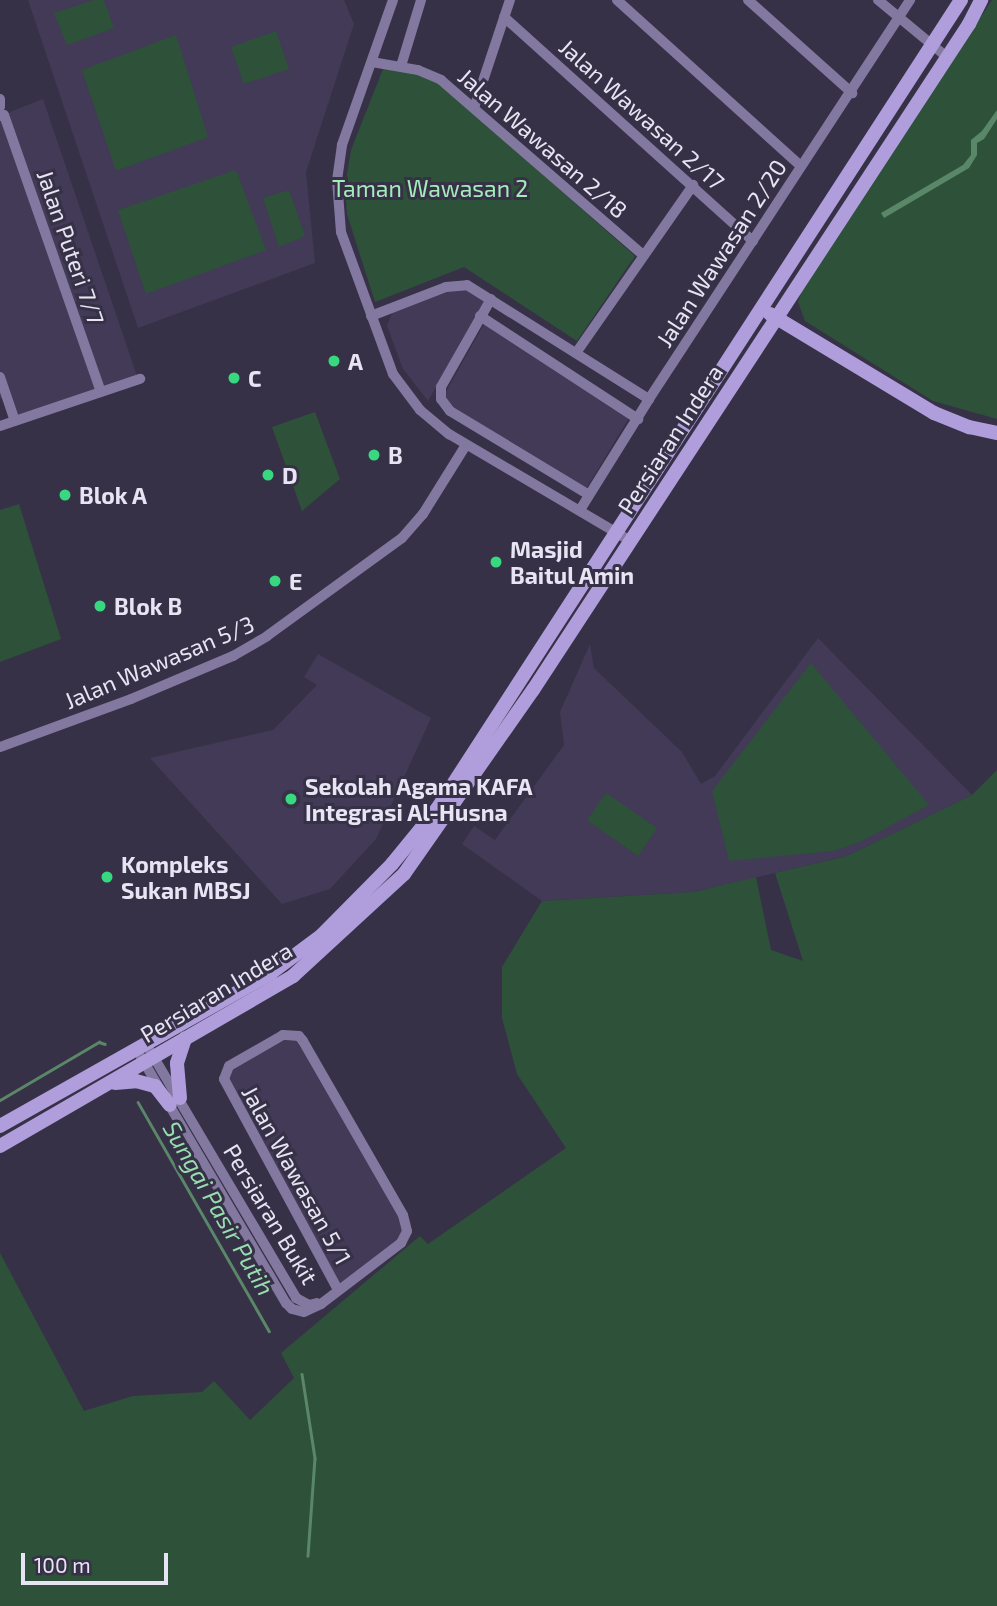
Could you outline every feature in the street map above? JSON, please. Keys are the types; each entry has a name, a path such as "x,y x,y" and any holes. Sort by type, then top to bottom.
{"main road":[{"name":"Persiaran Indera","path":"0,1126 145,1053 298,954 322,935 392,864 437,809 614,531 961,0"},
{"name":"Persiaran Indera","path":"0,1146 110,1083 145,1053 185,1038 293,976 404,874 533,690 947,58 981,0"},
{"path":"791,297 799,332"},
{"path":"760,308 934,413 968,427 997,433"},
{"path":"766,334 799,332"},
{"path":"175,1102 177,1063 185,1038"},
{"path":"110,1083 136,1081 155,1086 175,1102"}],"street":[{"path":"393,0 342,145 337,180 341,232 400,386 432,422 466,445 631,541"},
{"path":"401,66 421,0"},
{"path":"474,108 510,0"},
{"path":"617,0 801,166"},
{"path":"748,0 852,93"},
{"path":"878,0 947,58"},
{"name":"Jalan Wawasan 2/20","path":"580,510 649,399 801,166 852,93 910,0"},
{"name":"Jalan Wawasan 2/17","path":"504,17 753,241"},
{"name":"Jalan Wawasan 2/18","path":"372,62 401,66 441,80 643,255"},
{"name":"Jalan Puteri 7/7","path":"1,109 101,392"},
{"path":"576,353 693,185"},
{"path":"371,316 461,284 476,288 649,399"},
{"path":"491,299 441,387 445,406 589,495"},
{"path":"481,316 638,419"},
{"path":"0,377 15,421"},
{"path":"0,426 140,379"},
{"name":"Jalan Wawasan 5/3","path":"0,747 131,699 233,656 267,636 402,538 423,514 466,445"},
{"name":"Jalan Wawasan 5/1","path":"291,1034 303,1041 406,1224 406,1238 401,1244 338,1290 224,1084 224,1074 229,1066 284,1035 291,1034"},
{"name":"Persiaran Bukit","path":"145,1053 292,1310 304,1312 338,1290"}],"shaded area":[{"path":"28,0 344,0 354,24 306,172 315,263 138,328"},
{"path":"43,99 137,376 16,417 9,395 0,398 0,120 8,117 10,112"},
{"path":"997,110 997,119 984,139 977,143 977,155 969,168 884,218 881,213 963,165 971,155 971,140 982,131"},
{"path":"462,287 486,300 428,401 403,369 387,326 393,311"},
{"path":"484,324 629,418 586,489 450,406 444,395"},
{"path":"818,638 972,795 847,856 694,892 542,901 462,844 474,826 495,840 564,745 560,712 590,644 594,668 682,752 701,784 715,776"},
{"name":"Sekolah Agama KAFA Integrasi Al-Husna","path":"318,654 431,718 376,839 330,889 282,904 150,758 273,730 317,685 304,677"},
{"path":"296,1039 400,1219 403,1230 402,1237 340,1284 227,1082 231,1070 285,1040"}],"green space":[{"path":"93,0 104,0 114,28 67,45 54,13"},
{"path":"992,0 997,0 997,419 933,401 805,321 798,302 801,293"},
{"path":"276,31 289,69 244,84 231,47"},
{"path":"176,35 208,137 116,171 82,70"},
{"name":"Taman Wawasan 2","path":"383,69 416,73 439,83 635,256 577,341 464,267 375,302 347,214 345,186 351,150"},
{"path":"236,170 266,250 146,294 118,210"},
{"path":"289,190 305,236 279,247 263,198"},
{"path":"315,412 340,479 302,511 272,427"},
{"path":"19,504 61,639 0,662 0,510"},
{"path":"811,663 929,805 860,842 833,851 729,861 712,791"},
{"path":"997,770 997,1606 0,1606 0,1253 84,1411 133,1396 202,1392 214,1381 250,1420 294,1378 281,1353 420,1236 428,1244 566,1148 517,1074 502,1018 502,967 542,901 694,892 756,877 771,950 803,961 775,873 847,856 972,795"},
{"path":"606,793 657,828 638,856 587,820"}],"waterway":[{"name":"Sungai Pasir Putih","path":"0,1100 99,1042 105,1044"},
{"name":"Sungai Pasir Putih","path":"138,1102 269,1331"},
{"name":"Sungai Pasir Putih","path":"302,1374 315,1458 308,1556"}],"place":[{"name":"A","path":"334,361"},
{"name":"C","path":"234,378"},
{"name":"B","path":"374,455"},
{"name":"D","path":"268,475"},
{"name":"Blok A","path":"65,495"},
{"name":"Masjid Baitul Amin","path":"496,562"},
{"name":"E","path":"275,581"},
{"name":"Blok B","path":"100,606"},
{"name":"Sekolah Agama KAFA Integrasi Al-Husna","path":"291,799"},
{"name":"Kompleks Sukan MBSJ","path":"107,877"}]}
